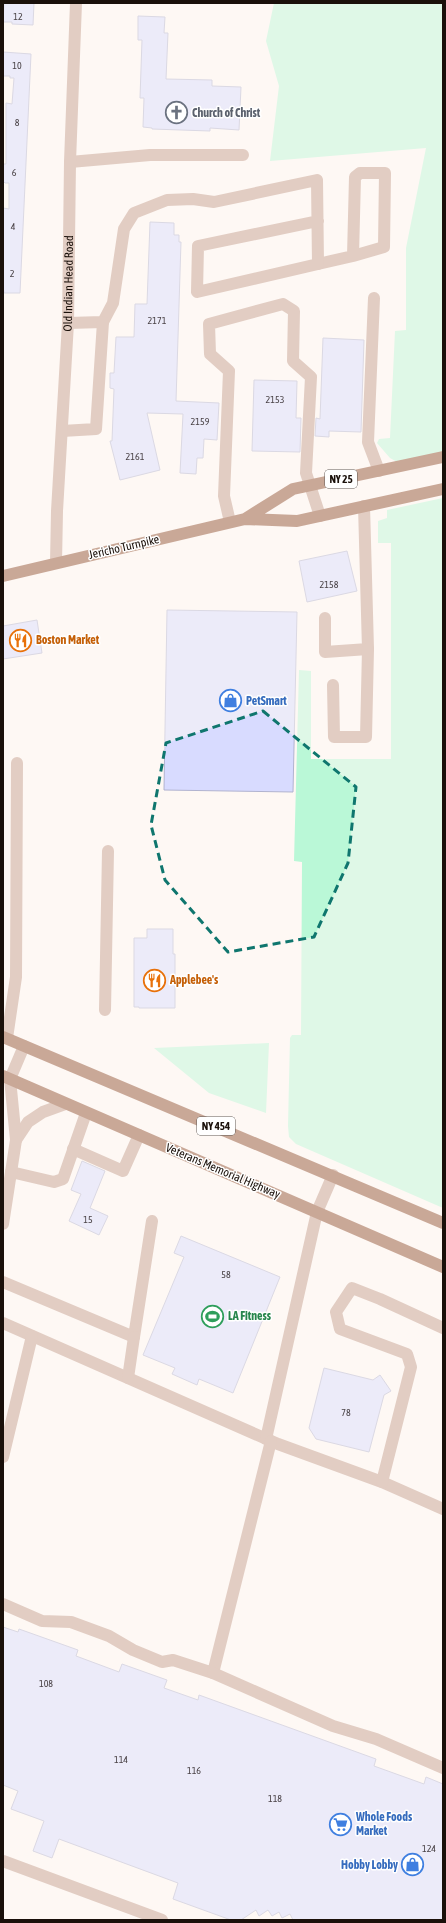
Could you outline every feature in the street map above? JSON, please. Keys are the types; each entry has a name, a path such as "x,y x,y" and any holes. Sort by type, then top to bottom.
{"main road":[{"name":"Jericho Turnpike","path":"245,519 293,489 443,457"},
{"name":"Jericho Turnpike","path":"3,576 230,522 245,519 297,521 443,488"},
{"name":"NY 454","path":"5,1038 443,1222"},
{"name":"Veterans Memorial Highway","path":"6,1078 443,1266"}],"street":[{"name":"Old Indian Head Road","path":"56,563 68,323 70,162 76,3"},
{"path":"70,162 150,155 243,155"},
{"path":"318,221 198,246 197,292 353,256 384,247 385,173 360,173 355,177 353,256"},
{"path":"62,431 96,429 103,322 113,303 124,229 134,213 167,200 193,199 214,202 317,180 318,264"},
{"path":"374,298 368,442 378,471"},
{"path":"230,522 224,496 229,371 210,354 209,324 283,304 294,311 293,361 310,377 306,473 320,516"},
{"path":"68,323 103,322"},
{"path":"333,685 334,737 366,737 368,649 364,506"},
{"path":"325,618 325,652 368,649"},
{"path":"5,1038 16,977 17,764"},
{"path":"104,1010 108,851"},
{"path":"3,1224 16,1140 6,1078 24,1046"},
{"path":"16,1140 28,1122 44,1112 65,1104"},
{"path":"11,1172 54,1182 63,1179 86,1113"},
{"path":"73,1149 123,1171 139,1135"},
{"path":"213,1673 269,1440 317,1212 333,1175"},
{"path":"128,1378 152,1221"},
{"path":"3,1282 134,1337"},
{"path":"382,1482 411,1367 407,1354 340,1329 336,1312 352,1288 380,1298 443,1328"},
{"path":"3,1323 269,1440 382,1482 443,1509"},
{"path":"3,1457 32,1336"},
{"path":"3,1604 42,1621 71,1622 109,1636 132,1650 162,1662 173,1660 213,1673 333,1726 376,1740 443,1768"},
{"path":"3,1861 162,1920"}],"highlighted area":[{"path":"263,711 356,787 348,863 314,937 228,952 165,880 151,825 166,743"}],"green space":[{"path":"274,3 443,3 443,453 399,463 390,458 377,443 379,439 390,438 395,331 406,330 406,248 426,148 270,161 279,86 266,41"},
{"path":"443,498 443,1208 296,1144 289,1137 288,1126 290,1038 292,1035 301,1035 302,862 294,861 299,670 311,671 311,759 391,759 391,543 378,543 378,521 387,518 387,510"},
{"path":"269,1043 266,1113 209,1093 154,1048"}],"building":[{"path":"4,3 34,3 33,25 3,22"},
{"path":"138,16 165,17 164,33 168,33 166,79 212,80 212,86 241,87 239,130 210,128 210,131 152,129 143,127 144,98 140,98 142,40 138,40"},
{"path":"3,52 31,54 20,293 4,293 3,286 3,208 9,209 9,183 5,183 3,181 3,164 6,164 6,103 12,104 14,78 10,78 10,76 3,76"},
{"path":"150,222 174,223 174,235 179,235 179,242 181,242 176,401 219,403 217,440 204,439 203,458 197,458 196,474 180,473 183,414 147,413 160,470 120,480 110,441 112,441 114,389 110,388 110,373 114,373 116,337 134,337 135,304 147,304"},
{"path":"323,338 364,340 361,432 329,431 329,437 315,436 316,418 320,419"},
{"path":"254,380 297,381 296,418 301,418 300,452 252,451"},
{"path":"347,551 357,591 307,602 299,561"},
{"name":"PetSmart","path":"167,610 297,612 293,792 164,790"},
{"name":"Boston Market","path":"37,620 42,653 3,659 3,626"},
{"name":"Applebee's","path":"147,929 173,929 173,954 175,954 175,1008 134,1007 134,938 147,938"},
{"path":"82,1161 105,1171 90,1208 108,1216 99,1235 69,1221 81,1194 71,1190"},
{"name":"LA Fitness","path":"181,1236 280,1277 233,1393 199,1379 197,1385 172,1374 175,1368 143,1355 184,1257 174,1253"},
{"path":"324,1368 373,1380 380,1375 391,1391 384,1395 369,1452 316,1439 309,1428"},
{"path":"3,1627 18,1632 19,1629 78,1650 76,1656 119,1672 122,1664 167,1680 164,1688 198,1700 199,1695 376,1759 374,1766 424,1784 426,1777 443,1784 443,1920 293,1920 290,1914 282,1918 279,1912 272,1916 268,1910 259,1916 256,1910 241,1920 231,1920 173,1899 178,1883 59,1839 52,1858 33,1851 44,1821 11,1809 18,1791 3,1785"}],"place":[{"name":"Church of Christ","path":"177,113"},
{"name":"Boston Market","path":"21,640"},
{"name":"PetSmart","path":"230,701"},
{"name":"Applebee's","path":"155,980"},
{"name":"LA Fitness","path":"212,1316"},
{"name":"Whole Foods Market","path":"340,1824"},
{"name":"Hobby Lobby","path":"413,1865"}]}
